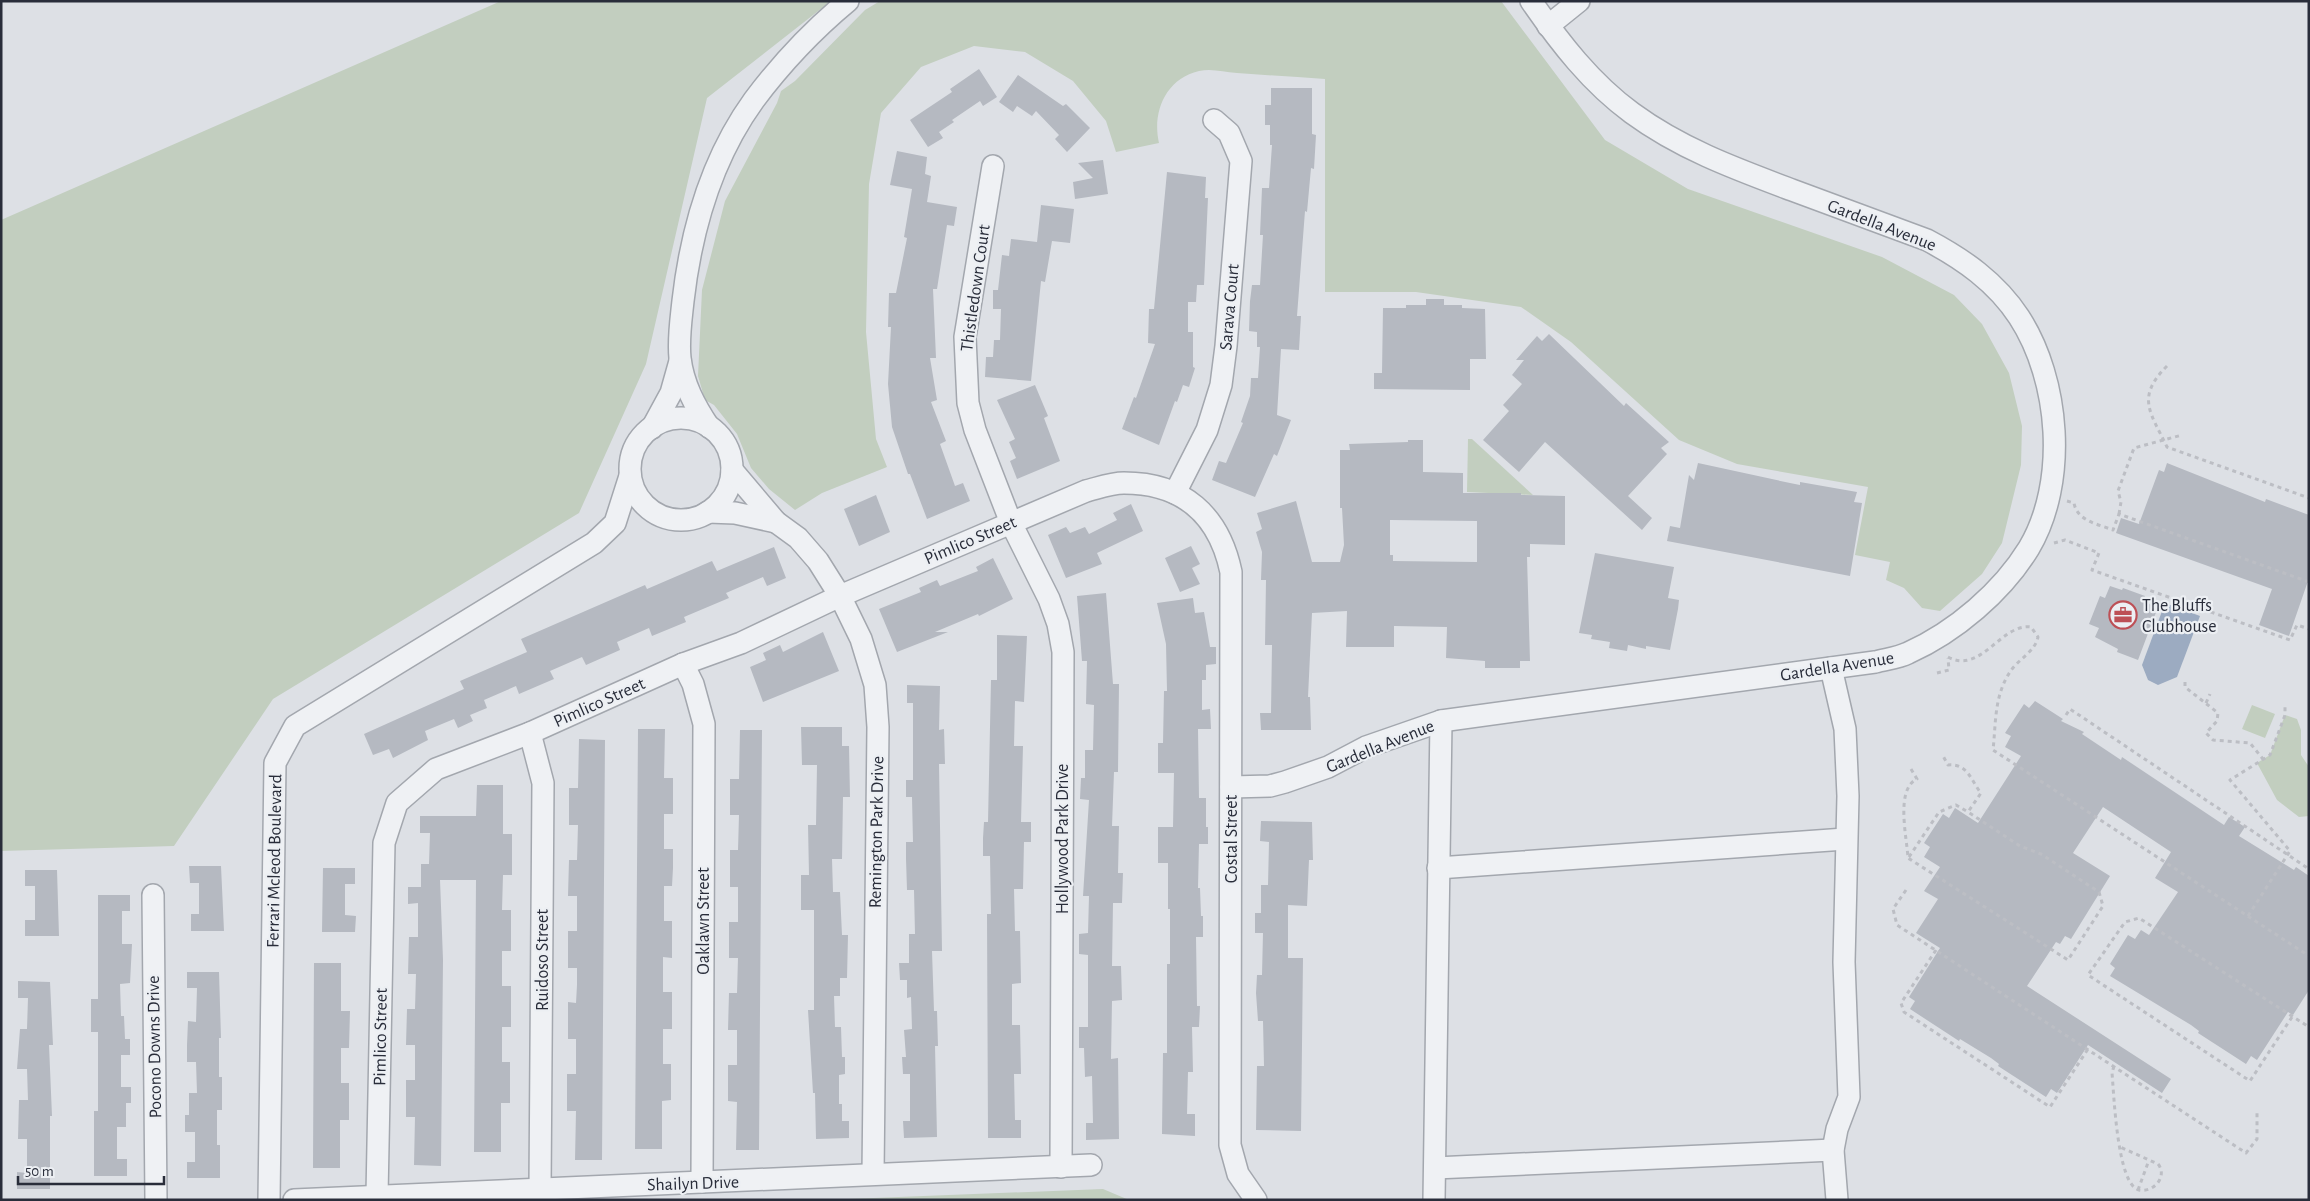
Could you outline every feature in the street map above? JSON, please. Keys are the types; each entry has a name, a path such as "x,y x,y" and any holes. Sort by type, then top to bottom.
{"street":[{"path":"615,523 641,517 660,516 676,520 693,519 708,512 725,494 732,470 729,454 725,446 709,427 688,390 680,358 680,324 692,241 706,197 727,148 753,101 785,62 848,1"},
{"name":"Gardella Avenue","path":"1231,787 1270,786 1285,782 1328,767 1366,747 1441,721 1875,662 1906,654 1960,622 2008,576 2029,548 2042,519 2053,474 2052,404 2044,373 2032,342 2019,317 1999,292 1980,273 1954,255 1927,240 1732,168 1670,139 1631,113 1601,87 1573,58 1531,1"},
{"path":"1548,26 1579,1"},
{"name":"Sarava Court","path":"1175,493 1214,413 1226,346 1241,161 1229,133 1214,120"},
{"name":"Thistledown Court","path":"993,166 965,337 965,376 968,403 975,430 1011,523"},
{"path":"652,428 671,393 680,358"},
{"path":"660,516 646,506 635,493 630,476 630,460 636,444 661,422 677,418 694,420 709,427"},
{"name":"Remington Park Drive","path":"732,470 776,522 798,538 818,561 840,596 861,639 872,676 878,727 873,1174"},
{"path":"615,523 630,476"},
{"name":"Pimlico Street","path":"377,1195 384,843 397,803 436,768 530,733 683,664 741,643 840,596 1086,491 1122,483 1153,485 1175,493"},
{"name":"Costal Street","path":"1175,493 1192,504 1218,532 1226,549 1231,572 1230,1145 1238,1174 1256,1200"},
{"name":"Remington Park Drive","path":"708,512 735,513 776,522"},
{"name":"Ferrari Mcleod Boulevard","path":"269,1200 275,763 296,726 594,543 615,523"},
{"name":"Hollywood Park Drive","path":"1011,523 1049,599 1058,624 1062,652 1061,1166"},
{"name":"Oaklawn Street","path":"683,664 693,684 704,724 702,1182"},
{"path":"1831,668 1845,729 1848,796 1845,839 1844,962 1849,1097 1837,1129 1833,1150 1837,1200"},
{"path":"1434,1200 1436,1168 1441,721"},
{"name":"Ruidoso Street","path":"530,733 543,783 540,1189"},
{"path":"1438,868 1845,839"},
{"name":"Pocono Downs Drive","path":"153,895 156,1200"},
{"path":"1436,1168 1833,1150"},
{"name":"Shailyn Drive","path":"294,1200 377,1195 762,1181 873,1174 1091,1165"}],"path":[{"path":"2167,366 2155,378 2148,396 2150,414 2167,447 2309,498"},
{"path":"2048,496 2074,503 2075,511 2082,518 2113,530 2121,502 2118,491 2134,448 2182,435"},
{"path":"2119,514 2309,582"},
{"path":"2051,545 2058,540 2065,540 2098,553 2092,570 2290,640 2297,625 2309,630"},
{"path":"1948,657 1957,662 1968,660 1984,653 2014,630 2023,626 2031,627 2036,631 2037,643 2010,670 1998,693 1993,750 2309,956"},
{"path":"1937,673 1949,670 1948,657 1952,652"},
{"path":"2184,682 2185,687 2218,713 2217,721 2208,729 2208,737 2213,740 2250,743 2263,760"},
{"path":"2206,703 2210,694"},
{"path":"2248,916 2290,850 2230,780 2270,755 2286,715 2285,704"},
{"path":"2066,715 2070,709 2309,869"},
{"path":"1942,754 1948,765 1956,764 1966,770 1981,793 1968,812"},
{"path":"1908,858 1904,799 1908,785 1917,779 1911,769"},
{"path":"1956,805 2020,846 2041,854 2099,892 2104,906 2068,960 1908,858 1939,812 1956,805"},
{"path":"1906,890 1893,909 1897,924 2246,1153 2257,1139 2257,1112"},
{"path":"2292,1017 2250,1081 2088,975 2125,922 2140,918 2309,1027"},
{"path":"1936,950 1901,1003 1904,1012 2050,1107 2088,1049"},
{"path":"2114,1066 2112,1073 2120,1147 2124,1170 2130,1184 2138,1190 2149,1190 2158,1184 2161,1167 2120,1147"},
{"path":"2138,1190 2149,1160"}],"green space":[{"path":"501,1 831,1 707,98 646,364 579,513 273,699 174,846 1,851 1,220"},
{"path":"880,1 1501,1 1605,140 1688,189 1882,257 1954,295 1982,324 2009,373 2022,426 2021,465 2002,543 1982,574 1940,611 1922,608 1904,588 1886,580 1890,562 1855,555 1868,487 1737,464 1679,440 1571,342 1521,307 1416,292 1325,292 1325,79 1213,70 1204,70 1187,75 1177,81 1164,99 1158,120 1157,132 1159,143 1116,152 1106,121 1073,81 1025,52 974,46 921,67 881,113 869,184 866,332 876,439 887,467 822,493 795,510 769,489 751,468 737,434 714,405 705,400 698,376 702,290 725,201 777,103 781,91 795,81 865,10"},
{"path":"1468,439 1472,439 1533,495 1467,492"},
{"path":"2252,705 2275,714 2265,738 2242,729"},
{"path":"2285,715 2297,719 2301,730 2301,755 2309,767 2309,816 2299,817 2277,800 2257,763 2270,755"},
{"path":"1103,1189 1129,1200 823,1200"}],"water":[{"path":"2165,603 2200,616 2177,677 2158,685 2148,680 2142,665"}],"building":[{"path":"979,69 997,97 983,106 980,101 952,120 954,122 939,132 943,138 928,147 910,120 952,92 950,89"},
{"path":"1018,75 1063,106 1066,104 1090,128 1067,152 1055,139 1059,135 1036,111 1032,116 1017,106 1013,112 999,102"},
{"path":"1271,88 1312,88 1312,134 1316,135 1314,169 1311,168 1307,212 1305,211 1297,316 1301,316 1299,350 1281,349 1277,415 1291,420 1277,456 1274,454 1255,497 1212,480 1219,461 1226,463 1243,423 1241,422 1250,396 1251,378 1258,378 1260,347 1257,347 1257,332 1249,331 1250,301 1252,285 1260,285 1263,235 1260,235 1262,188 1269,188 1272,145 1270,145 1270,125 1265,125 1265,105 1271,105"},
{"path":"897,151 927,157 925,174 931,176 927,202 957,207 954,226 947,225 937,289 933,289 936,358 930,358 937,400 931,402 946,441 940,444 955,486 963,483 970,501 927,519 910,474 908,474 892,427 888,384 891,327 888,327 889,293 896,293 907,238 904,237 912,189 890,185"},
{"path":"1103,160 1108,194 1075,199 1073,182 1093,178 1078,163"},
{"path":"1167,172 1206,177 1205,198 1208,198 1204,285 1197,285 1196,302 1188,302 1188,332 1193,332 1193,367 1195,368 1189,387 1183,385 1177,402 1175,401 1159,445 1122,429 1134,397 1136,398 1155,344 1148,343 1149,309 1154,309"},
{"path":"1041,205 1074,209 1070,243 1052,241 1045,282 1041,281 1031,381 985,377 986,357 993,357 994,340 1000,340 1001,309 993,309 993,290 998,290 1002,255 1009,256 1011,239 1037,242"},
{"path":"1426,299 1444,299 1444,305 1462,305 1462,308 1485,309 1486,359 1470,359 1470,390 1374,389 1374,373 1382,373 1383,308 1406,308 1406,305 1426,305"},
{"path":"1549,334 1624,406 1626,403 1669,442 1661,448 1667,454 1628,496 1652,518 1642,530 1545,442 1519,472 1483,440 1509,411 1503,405 1522,384 1512,375 1524,360 1516,360 1537,336 1542,341"},
{"path":"1035,385 1048,416 1044,418 1060,461 1017,479 1010,461 1016,458 1009,442 1015,439 997,400"},
{"path":"1408,440 1423,440 1423,472 1463,473 1463,493 1521,493 1521,495 1565,496 1565,545 1530,544 1530,557 1527,557 1530,661 1520,661 1520,668 1485,668 1485,661 1446,658 1447,627 1394,626 1394,647 1346,647 1347,611 1312,613 1308,697 1310,697 1311,730 1261,730 1260,713 1271,713 1272,645 1265,645 1266,580 1261,580 1262,552 1256,532 1262,529 1257,513 1296,501 1312,562 1340,562 1344,545 1342,508 1340,508 1340,450 1350,450 1349,444 1408,442","holes":["1390,520 1477,521 1477,562 1393,561 1393,555 1390,555"]},
{"path":"1698,463 1800,485 1800,482 1857,492 1854,502 1862,503 1850,576 1667,541 1670,526 1680,528 1689,475 1694,480"},
{"path":"2167,463 2265,502 2266,499 2309,515 2309,578 2289,636 2259,625 2272,589 2116,533 2121,518 2139,524 2159,470 2164,472"},
{"path":"876,495 890,532 859,546 844,509"},
{"path":"1131,504 1143,531 1097,553 1102,564 1066,578 1048,535 1066,527 1070,533 1085,527 1089,534 1117,520 1113,513"},
{"path":"1191,546 1200,564 1192,568 1200,584 1180,592 1165,558"},
{"path":"774,547 786,578 767,586 763,577 726,593 729,598 684,617 686,622 652,636 649,628 617,642 620,650 586,665 582,657 550,671 554,679 519,694 516,686 484,700 487,708 470,715 473,721 458,728 454,719 425,731 428,740 393,758 389,749 373,755 364,734 464,689 460,681 527,652 521,639 645,585 647,589 712,561 717,571"},
{"path":"1595,553 1674,567 1668,598 1679,600 1670,650 1646,646 1646,649 1628,645 1627,651 1609,648 1610,642 1591,639 1592,635 1579,633"},
{"path":"993,558 1013,599 979,616 978,614 935,632 948,632 897,652 879,609 921,592 919,588 937,580 940,586 978,571 976,567"},
{"name":"The Bluffs Clubhouse","path":"2110,586 2122,590 2123,588 2145,596 2143,602 2158,607 2138,660 2117,652 2118,649 2095,637 2099,628 2089,624 2100,596 2105,598"},
{"path":"1106,593 1113,684 1119,684 1118,772 1114,772 1112,826 1119,826 1118,873 1123,873 1122,903 1113,903 1112,966 1121,966 1122,1000 1112,1001 1111,1059 1118,1058 1119,1139 1086,1140 1086,1123 1093,1123 1092,1076 1085,1077 1084,1048 1079,1048 1079,1027 1088,1027 1088,955 1079,954 1079,934 1088,933 1089,896 1083,896 1089,800 1080,799 1081,778 1085,778 1085,750 1093,750 1094,705 1086,704 1087,661 1082,661 1077,596"},
{"path":"1193,598 1195,613 1204,612 1210,647 1216,647 1216,664 1206,665 1206,680 1202,680 1202,710 1210,709 1211,729 1198,729 1199,798 1206,798 1208,844 1199,844 1198,888 1200,888 1201,916 1203,916 1203,937 1196,937 1197,1006 1200,1006 1199,1027 1192,1027 1193,1072 1188,1072 1187,1114 1195,1114 1195,1136 1162,1134 1163,1053 1167,1053 1167,964 1170,964 1170,909 1168,909 1168,863 1158,863 1158,827 1173,827 1174,773 1158,773 1158,743 1163,743 1164,691 1167,691 1166,644 1157,603"},
{"path":"823,632 839,671 763,702 750,667 766,660 763,653 780,645 783,652"},
{"path":"997,635 1027,636 1024,702 1015,701 1014,746 1023,746 1021,822 1031,822 1031,842 1024,842 1023,889 1014,889 1015,931 1020,931 1021,983 1012,984 1012,1025 1020,1025 1021,1074 1014,1074 1015,1120 1021,1120 1021,1138 988,1138 987,914 991,914 990,856 983,856 983,838 984,822 988,822 991,680 997,680"},
{"path":"907,685 940,686 939,730 944,729 945,764 939,764 942,951 932,951 934,1011 937,1011 938,1046 935,1046 937,1137 904,1138 903,1121 910,1121 910,1074 903,1074 902,1057 906,1057 904,1030 912,1029 911,997 907,998 907,980 900,980 899,963 909,963 909,934 915,934 914,890 907,890 906,859 906,842 913,842 912,797 906,797 906,780 913,780 913,703 907,703"},
{"path":"2035,701 2063,719 2061,721 2084,732 2082,734 2121,760 2122,757 2224,825 2229,817 2245,827 2239,836 2294,870 2296,867 2309,876 2309,990 2293,1015 2288,1012 2257,1060 2251,1056 2246,1064 2198,1033 2199,1031 2191,1025 2110,976 2115,968 2110,964 2128,935 2135,939 2141,930 2149,935 2178,892 2155,878 2171,852 2103,807 2073,853 2110,876 2071,939 2065,936 2060,944 2056,942 2027,986 2171,1079 2162,1093 2088,1045 2057,1093 2051,1089 2046,1097 1998,1066 1999,1064 1991,1058 1960,1039 1959,1041 1910,1009 1915,1001 1909,997 1940,948 1916,933 1938,899 1924,891 1940,867 1924,857 1930,847 1924,843 1943,814 1949,818 1955,808 1978,823 2021,756 2005,747 2011,736 2005,733 2024,704 2029,708"},
{"path":"801,727 842,727 842,746 849,746 850,797 843,797 842,859 832,859 833,892 840,892 842,935 848,935 847,978 840,978 840,996 834,996 835,1027 841,1027 842,1057 845,1057 845,1074 839,1075 839,1104 842,1104 842,1121 849,1121 849,1138 816,1139 815,1093 813,1093 808,1010 814,1010 814,910 801,910 801,875 809,875 808,825 816,825 817,765 802,765"},
{"path":"638,729 665,729 664,778 673,778 673,814 664,814 664,849 673,849 673,868 672,886 664,886 664,921 672,921 672,958 663,957 663,992 672,992 672,1029 663,1029 663,1064 671,1064 671,1100 662,1101 662,1149 635,1149"},
{"path":"740,730 762,730 759,1150 736,1150 737,1102 728,1101 728,1065 737,1065 737,1030 728,1030 729,993 737,993 738,958 729,958 729,922 738,922 738,887 730,887 730,850 738,850 739,815 730,815 730,779 739,779"},
{"path":"579,739 605,740 602,1160 575,1160 576,1111 567,1111 567,1074 576,1074 576,1039 568,1039 568,1002 576,1003 577,985 577,968 568,968 568,931 577,931 577,896 568,896 569,860 577,860 578,825 569,825 569,788 578,788"},
{"path":"477,785 503,785 503,834 512,834 512,875 503,875 502,910 511,910 511,951 502,951 502,986 511,986 511,1027 502,1027 502,1062 510,1062 510,1103 501,1103 501,1152 474,1152 476,880 440,880 443,960 441,1166 414,1165 415,1117 406,1117 406,1080 415,1080 415,1045 406,1045 407,1009 415,1009 416,974 408,974 409,937 418,937 418,903 408,904 408,887 421,887 421,864 429,864 430,833 420,833 420,816 476,816"},
{"path":"1261,821 1312,822 1313,860 1309,860 1307,906 1288,905 1288,958 1303,958 1301,1131 1256,1130 1257,1066 1264,1066 1263,1021 1258,1021 1256,993 1257,975 1262,975 1263,933 1255,933 1255,913 1261,913 1261,885 1268,885 1269,842 1260,841"},
{"path":"189,866 221,866 224,931 191,931 191,914 199,914 199,883 190,883"},
{"path":"323,868 355,868 355,884 345,884 345,915 356,916 355,932 322,932"},
{"path":"25,870 57,870 59,936 25,936 25,920 35,920 35,886 25,886"},
{"path":"98,895 130,895 130,911 122,911 122,944 132,944 130,983 120,984 121,1016 124,1016 125,1039 130,1039 130,1055 121,1055 121,1087 131,1087 131,1103 126,1103 126,1127 117,1127 117,1159 127,1159 127,1176 94,1176 94,1111 98,1111 98,1032 91,1032 91,999 98,999"},
{"path":"314,963 341,963 341,1011 350,1011 349,1048 341,1048 341,1083 349,1083 349,1120 340,1120 340,1168 313,1168"},
{"path":"187,972 219,972 221,1038 219,1038 219,1077 222,1077 222,1110 217,1110 217,1145 220,1145 220,1178 187,1178 187,1162 195,1162 195,1132 185,1132 185,1115 189,1115 189,1093 197,1093 196,1062 187,1062 188,1021 196,1022 197,988 187,988"},
{"path":"18,981 50,982 53,1045 49,1045 52,1116 50,1116 50,1189 17,1189 17,1172 27,1173 27,1139 18,1139 19,1100 28,1100 27,1069 17,1069 20,1029 27,1029 28,998 18,998"}],"place":[{"name":"The Bluffs Clubhouse","path":"2123,615"}]}
